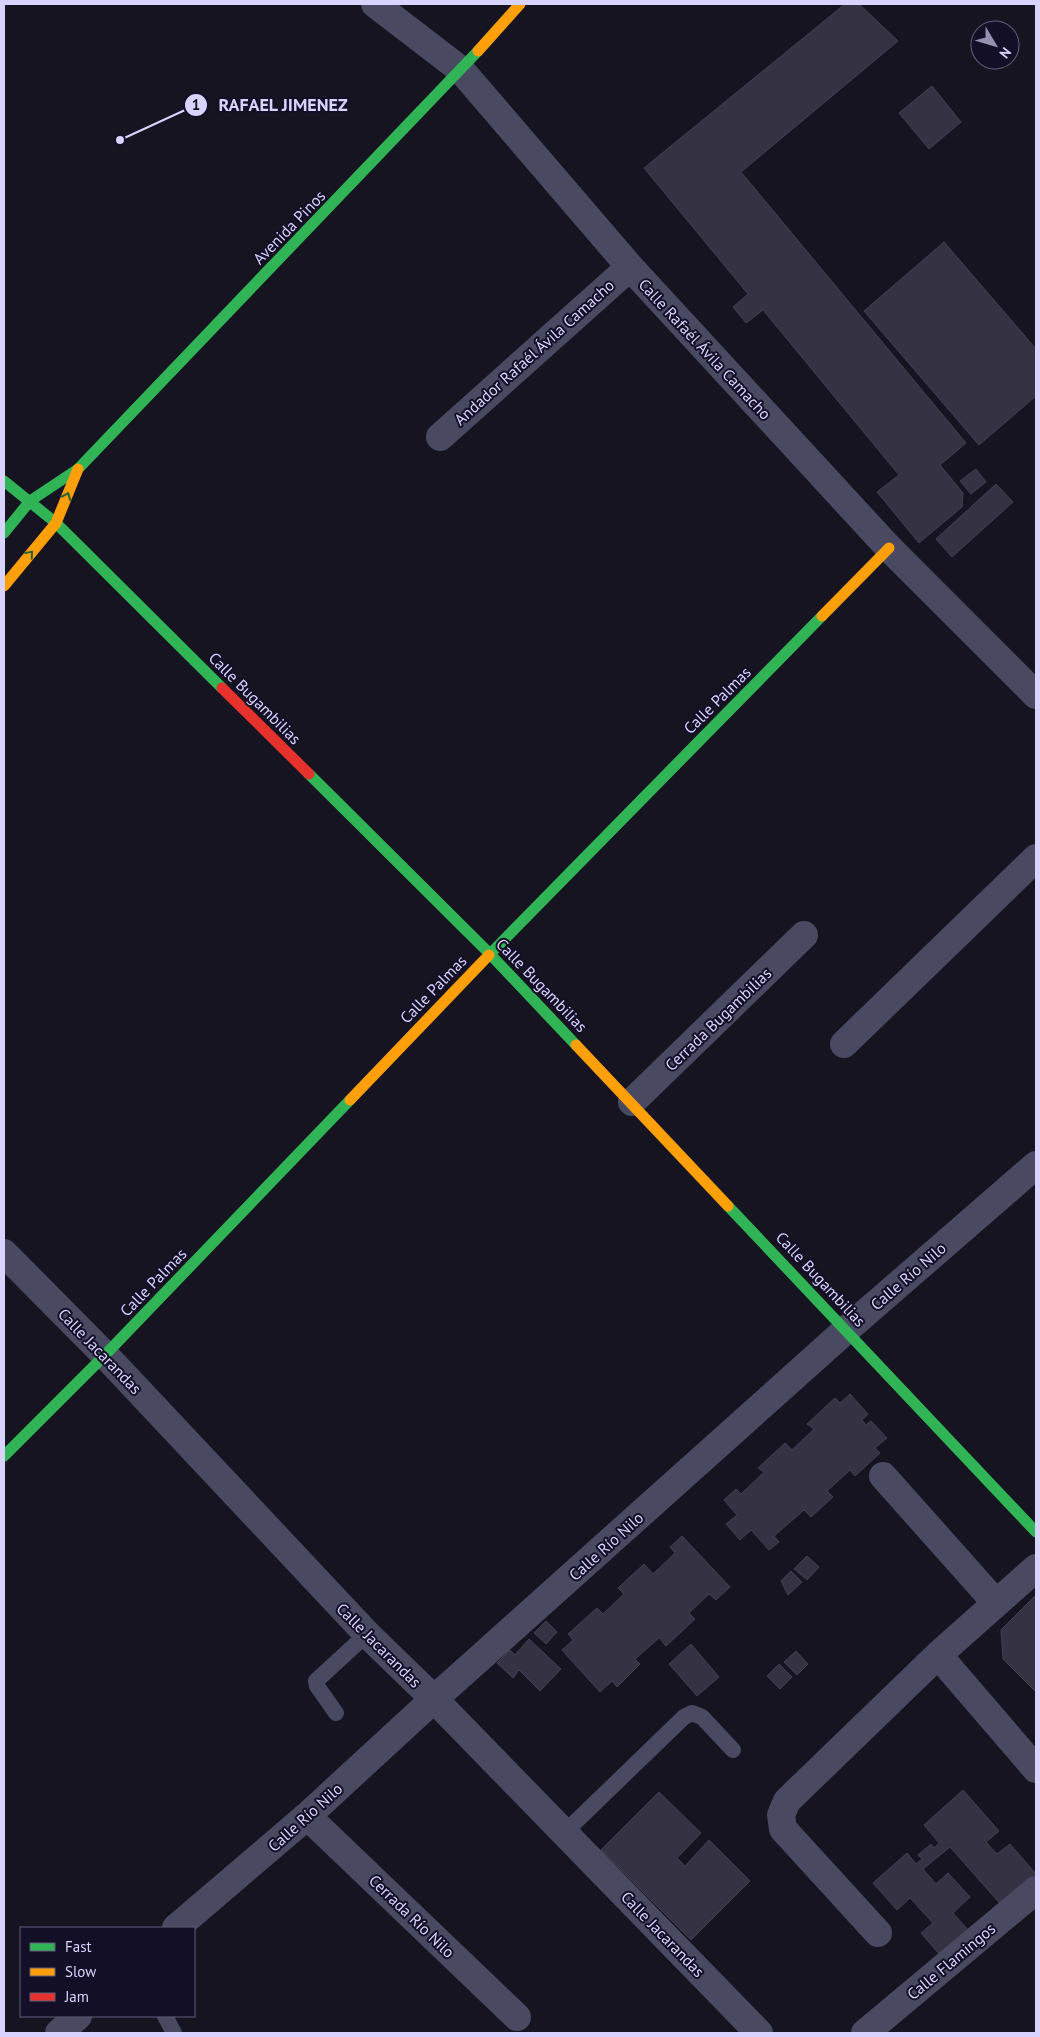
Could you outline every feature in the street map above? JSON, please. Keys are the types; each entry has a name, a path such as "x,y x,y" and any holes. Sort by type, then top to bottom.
{"street":[{"name":"Calle Rafaél Ávila Camacho","path":"375,4 461,70 630,267 889,548 1036,695"},
{"name":"Avenida Pinos","path":"4,533 30,501 78,469 461,70 520,4"},
{"name":"Andador Rafaél Ávila Camacho","path":"440,437 630,267"},
{"name":"Avenida Pinos","path":"4,586 56,523 78,469"},
{"name":"Calle Bugambilias","path":"4,481 56,523 490,954 632,1102 1036,1532"},
{"name":"Calle Palmas","path":"4,1456 105,1355 490,954 889,548"},
{"path":"844,1044 1036,858"},
{"name":"Cerrada Bugambilias","path":"632,1102 804,935"},
{"name":"Calle Río Nilo","path":"177,1927 307,1816 434,1699 846,1330 1036,1164"},
{"name":"Calle Jacarandas","path":"4,1253 105,1355 367,1634 434,1699 759,2033"},
{"path":"883,1476 996,1603"},
{"path":"878,1933 783,1829 781,1815 787,1802 938,1655 1036,1568"},
{"path":"938,1655 1036,1769"},
{"name":"Cerrada Río Nilo","path":"307,1816 517,2017"},
{"name":"Calle Flamingos","path":"865,2033 1036,1890"},
{"path":"59,2033 77,2017"}],"lane":[{"path":"336,1713 317,1686 316,1681 367,1634"},
{"path":"564,1833 684,1717 692,1713 702,1717 733,1750"},
{"path":"166,2017 174,2033"}],"building":[{"path":"845,4 859,4 898,41 741,172 966,443 940,465 963,493 962,507 919,543 877,492 899,475 763,310 746,323 733,307 748,294 644,168"},
{"path":"932,86 961,122 929,149 899,113"},
{"path":"944,242 1036,349 1036,396 979,445 864,311"},
{"path":"976,469 986,482 971,494 960,481"},
{"path":"996,484 1013,502 952,557 936,539"},
{"path":"850,1394 868,1414 862,1420 866,1425 871,1421 887,1438 875,1448 880,1453 855,1476 850,1470 827,1491 833,1497 811,1517 804,1510 774,1536 779,1542 769,1550 751,1530 740,1540 726,1524 737,1515 724,1500 736,1489 741,1494 764,1472 758,1468 785,1443 792,1450 814,1429 807,1424 835,1398 840,1403"},
{"path":"682,1536 730,1587 716,1600 709,1594 689,1613 695,1619 666,1646 659,1638 635,1659 640,1664 617,1687 612,1681 600,1692 562,1650 573,1640 568,1634 597,1608 603,1614 624,1594 618,1588 644,1564 653,1574 675,1553 670,1547"},
{"path":"807,1556 819,1567 807,1580 794,1569"},
{"path":"791,1571 802,1582 788,1595 781,1581"},
{"path":"1036,1595 1036,1692 1003,1659 1001,1630"},
{"path":"546,1621 557,1632 546,1644 534,1633"},
{"path":"529,1639 561,1669 540,1691 519,1670 513,1678 497,1663 510,1650 515,1655"},
{"path":"691,1644 719,1677 697,1696 669,1664"},
{"path":"796,1651 808,1664 797,1675 784,1662"},
{"path":"779,1664 792,1677 780,1689 767,1676"},
{"path":"963,1790 999,1831 986,1842 997,1854 1010,1844 1036,1874 1036,1879 1004,1908 950,1847 923,1869 936,1884 948,1873 970,1897 953,1913 970,1932 941,1956 921,1933 933,1923 910,1898 897,1910 873,1883 907,1853 916,1864 922,1859 918,1855 931,1844 934,1848 939,1843 924,1825"},
{"path":"659,1792 701,1833 677,1858 685,1866 709,1840 750,1881 691,1940 601,1850"}],"traffic: fast":[{"path":"4,533 30,501 78,469 478,51"},
{"path":"4,481 56,523 222,688"},
{"path":"489,955 822,616"},
{"path":"309,774 490,954 576,1045"},
{"path":"4,1456 105,1355 350,1100"},
{"path":"728,1206 1036,1532"}],"traffic: slow":[{"path":"478,51 520,4"},
{"path":"4,586 56,523 78,469"},
{"path":"822,616 889,548"},
{"path":"350,1100 489,955"},
{"path":"576,1045 728,1206"}],"traffic: jam":[{"path":"222,688 309,774"}],"place":[{"name":"RAFAEL JIMENEZ","path":"120,140"}]}
